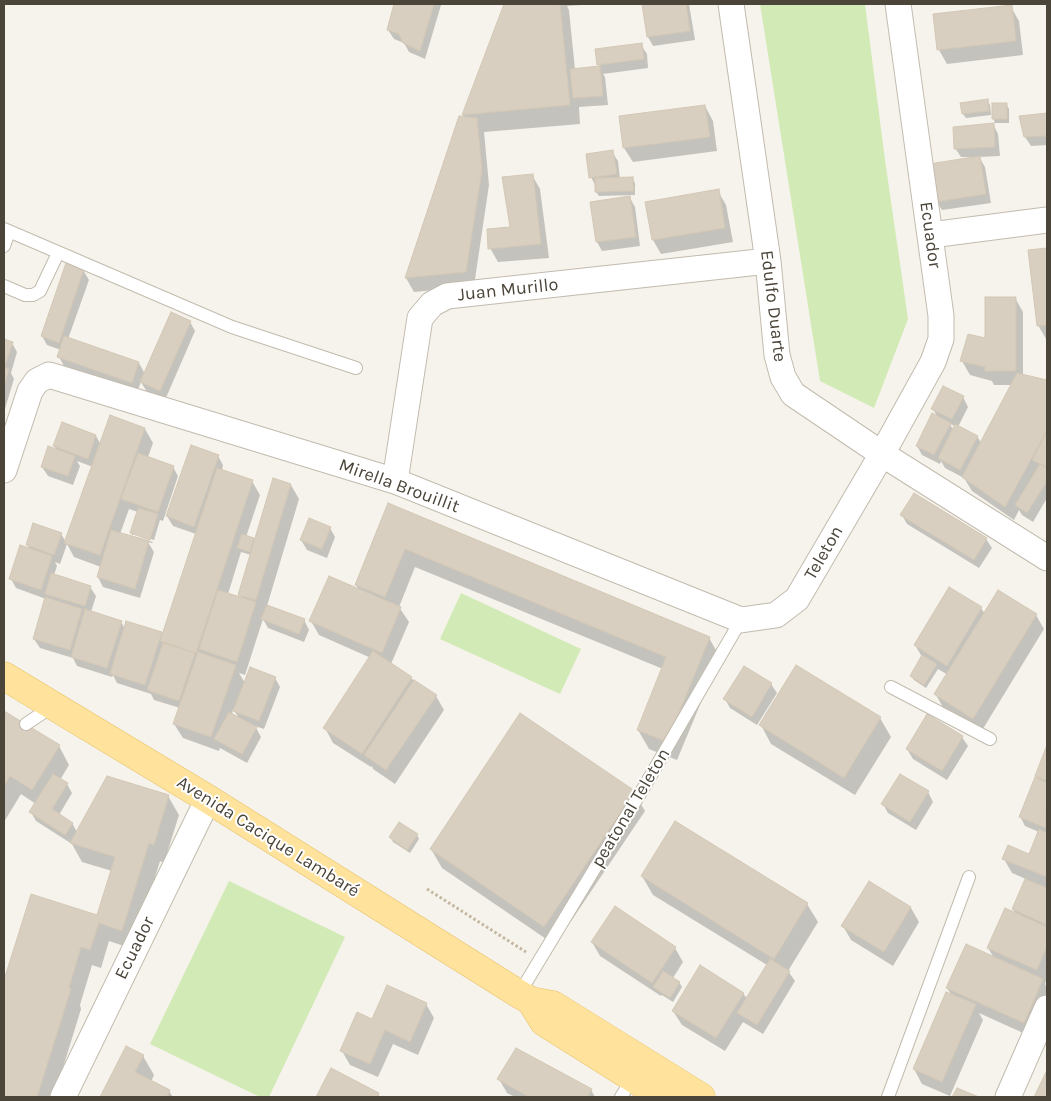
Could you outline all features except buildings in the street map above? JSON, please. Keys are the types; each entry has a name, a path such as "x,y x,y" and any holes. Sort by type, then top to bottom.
{"main road":[{"name":"Avenida Cacique Lambaré","path":"4,676 208,799 525,998 553,1005 701,1097"},
{"name":"Avenida Cacique Lambaré","path":"525,998 544,1022 627,1088 663,1097"}],"street":[{"name":"Edulfo Duarte","path":"731,4 768,261 777,355 783,377 793,394 882,454 1047,558"},
{"name":"Ecuador","path":"882,454 933,362 941,340 941,316 931,235 898,4"},
{"path":"931,235 1047,220"},
{"name":"Juan Murillo","path":"395,481 420,318 432,304 447,296 768,261"},
{"name":"Mirella Brouillit","path":"4,470 30,391 37,381 49,375 395,481 741,620"},
{"name":"Teleton","path":"741,620 776,615 797,599 882,454"},
{"name":"Ecuador","path":"63,1097 208,799"},
{"path":"1008,1097 1047,1008"}],"lane":[{"path":"4,246 6,230 232,327 356,368"},
{"path":"4,286 25,295 33,295 40,292 58,252"},
{"name":"peatonal Teleton","path":"525,998 540,960 647,782 741,620"},
{"path":"891,687 990,739"},
{"path":"26,724 53,706"},
{"path":"888,1097 970,877"}],"path":[{"path":"427,889 540,960"}],"green space":[{"path":"760,4 865,4 908,319 874,408 820,381"},
{"path":"461,593 581,649 560,694 440,639"},
{"path":"229,881 345,937 269,1097 260,1097 150,1044"}]}
